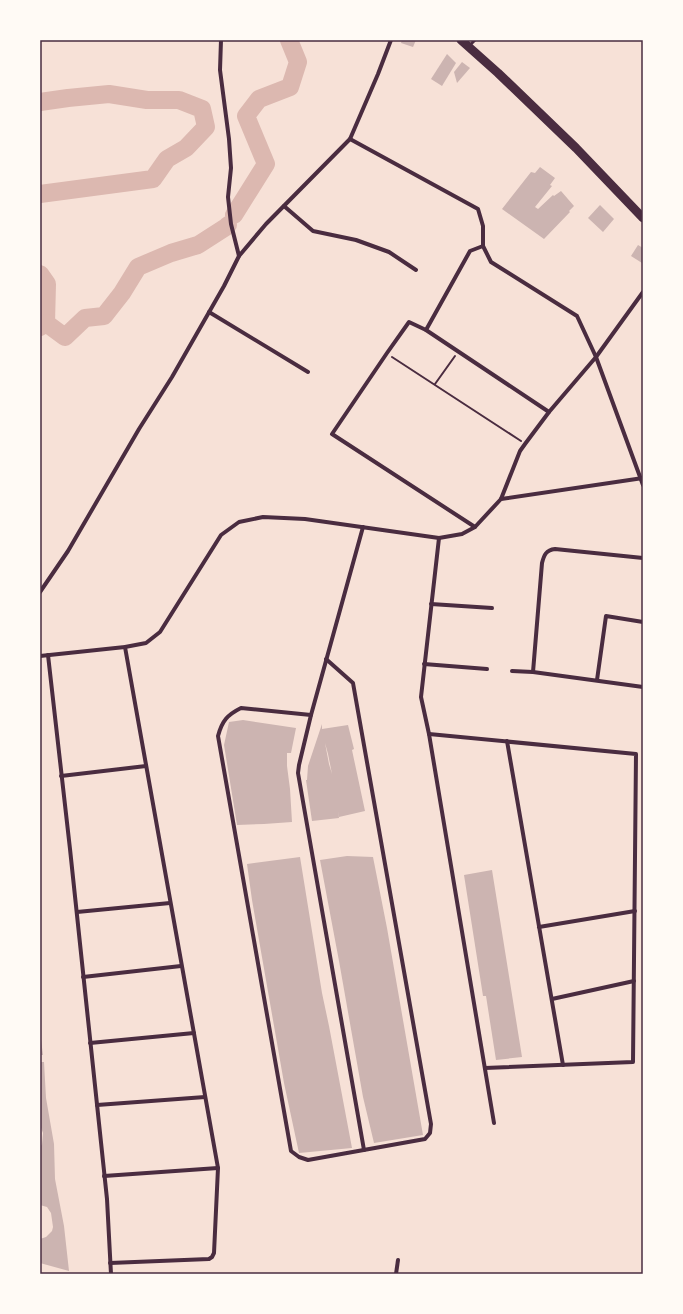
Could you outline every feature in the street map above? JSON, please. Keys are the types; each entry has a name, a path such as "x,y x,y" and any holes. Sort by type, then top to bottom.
{"main road":[{"path":"461,40 472,43 643,218"}],"street":[{"path":"221,40 220,70 229,139 231,168 228,197 231,224 239,256"},
{"path":"40,592 68,551 139,429 172,377 224,286 239,256 266,224 350,139 391,40"},
{"path":"350,139 478,209 483,226 483,246 491,262 577,316 596,357 642,478 643,485"},
{"path":"284,206 313,231 356,240 389,252 416,270"},
{"path":"426,330 470,251 483,246"},
{"path":"40,656 125,647 146,642 160,632 221,535 239,522 263,517 305,519 439,538 462,534 475,527 501,499 520,451 525,444 549,412 596,357 643,292"},
{"path":"209,312 308,372"},
{"path":"475,527 332,434 409,322 426,330 549,412"},
{"path":"501,499 642,478"},
{"path":"363,527 311,715 299,766 299,781 364,1150"},
{"path":"439,538 421,697 429,734 494,1123"},
{"path":"533,672 542,563 543,557 549,550 555,549 643,558"},
{"path":"431,604 492,608"},
{"path":"597,680 606,616 643,622"},
{"path":"110,1263 212,1258 214,1253 218,1168 125,647"},
{"path":"48,655 97,1105 111,1274"},
{"path":"311,715 241,708 231,713 221,724 218,736 292,1151 299,1158 308,1160 425,1139 430,1133 431,1124 353,683 326,659"},
{"path":"424,664 487,669"},
{"path":"512,671 533,672 643,687"},
{"path":"429,734 636,754 634,1062 485,1068"},
{"path":"507,741 563,1065"},
{"path":"62,776 146,766"},
{"path":"77,912 170,903"},
{"path":"539,927 635,911"},
{"path":"83,977 181,966"},
{"path":"552,1000 634,981"},
{"path":"90,1042 194,1033"},
{"path":"97,1105 205,1097"},
{"path":"104,1176 218,1168"},
{"path":"396,1274 398,1260"}],"path":[{"path":"435,384 458,352"},
{"path":"387,353 525,444"}],"building":[{"path":"402,40 416,40 413,47 401,43"},
{"path":"447,54 456,63 442,86 431,79"},
{"path":"462,62 470,68 457,83 454,72"},
{"path":"540,167 555,178 550,185 552,186 535,207 538,209 553,195 554,196 561,191 574,206 544,239 502,209 531,172 535,173"},
{"path":"600,205 614,219 603,232 588,218"},
{"path":"638,245 643,248 642,263 631,256"},
{"path":"243,720 296,728 291,753 287,753 292,822 237,825 224,745 229,722"},
{"path":"322,724 322,729 348,725 354,749 352,750 365,811 339,817 338,811 339,818 312,821 306,780 308,766","holes":["325,743 328,754 332,774"]},
{"path":"347,856 373,857 387,928 423,1135 374,1143 363,1097 320,860"},
{"path":"300,857 322,993 352,1148 299,1153 284,1083 247,864"},
{"path":"492,870 522,1057 496,1060 486,996 483,996 464,875"},
{"path":"41,1040 43,1055 40,1055"},
{"path":"40,1062 44,1062 46,1098 54,1144 55,1179 64,1226 69,1271 40,1263 40,1239 46,1237 52,1231 53,1227 51,1213 47,1207 40,1205 40,1148 43,1133 40,1125"}],"waterway":[{"path":"234,215 266,164 246,116 259,99 290,87 298,62 289,40"},
{"path":"40,102 109,94 147,100 179,100 202,109 206,127 186,148 167,159 153,179 40,194"},
{"path":"46,323 65,337 85,318 104,316 122,293 138,267 171,253 198,245 228,225"},
{"path":"40,274 47,284 46,323 40,327"}]}
